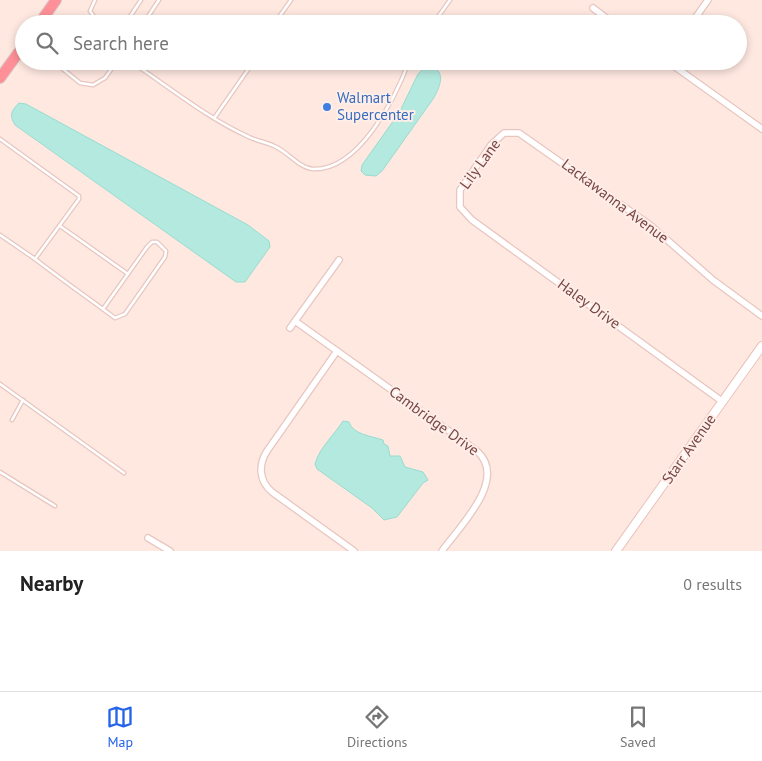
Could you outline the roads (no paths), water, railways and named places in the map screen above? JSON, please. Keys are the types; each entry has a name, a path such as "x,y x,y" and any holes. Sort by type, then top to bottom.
{"highway":[{"path":"45,15 56,0"},
{"path":"0,78 15,57"}],"street":[{"path":"697,15 708,0"},
{"path":"593,8 602,15"},
{"path":"680,70 762,129"},
{"name":"Lily Lane","path":"458,203 458,194 462,186 491,145 500,136 511,132"},
{"name":"Lackawanna Avenue","path":"511,132 530,140 650,224 713,280 762,316"},
{"name":"Haley Drive","path":"458,203 472,220 614,321 723,402"},
{"path":"290,328 339,260"},
{"name":"Cambridge Drive","path":"295,321 474,449 485,460 489,476 486,488 442,551"},
{"name":"Starr Avenue","path":"616,551 762,346"},
{"path":"337,352 267,451 261,462 261,472 264,482 270,491 354,551"},
{"path":"148,538 170,551"}],"lane":[{"path":"93,15 90,11 95,0"},
{"path":"131,15 142,0"},
{"path":"149,15 158,0"},
{"path":"280,15 291,0"},
{"path":"439,15 450,0"},
{"path":"64,70 80,82 93,85 105,78 111,70"},
{"path":"143,70 215,118 249,137 274,146 309,168 344,161 358,147 397,93 406,70"},
{"path":"215,118 248,70"},
{"path":"0,139 79,196 79,199 35,259"},
{"path":"60,226 128,274"},
{"path":"0,235 115,318 125,314 166,256 166,251 157,242 152,242 103,309"},
{"path":"0,384 124,473"},
{"path":"12,420 23,400"},
{"path":"0,472 55,506"}],"water":[{"path":"422,70 438,70 440,81 433,99 382,171 376,176 365,175 361,171 362,165 399,113 418,74"},
{"path":"19,103 26,104 248,225 269,241 270,247 245,282 236,282 15,125 12,113"},
{"path":"343,421 349,422 354,430 383,440 384,444 388,446 390,456 400,456 405,467 423,472 428,480 423,483 397,517 384,520 372,508 317,469 315,464 320,452"}],"place":[{"name":"Walmart Supercenter","path":"327,107"}]}
